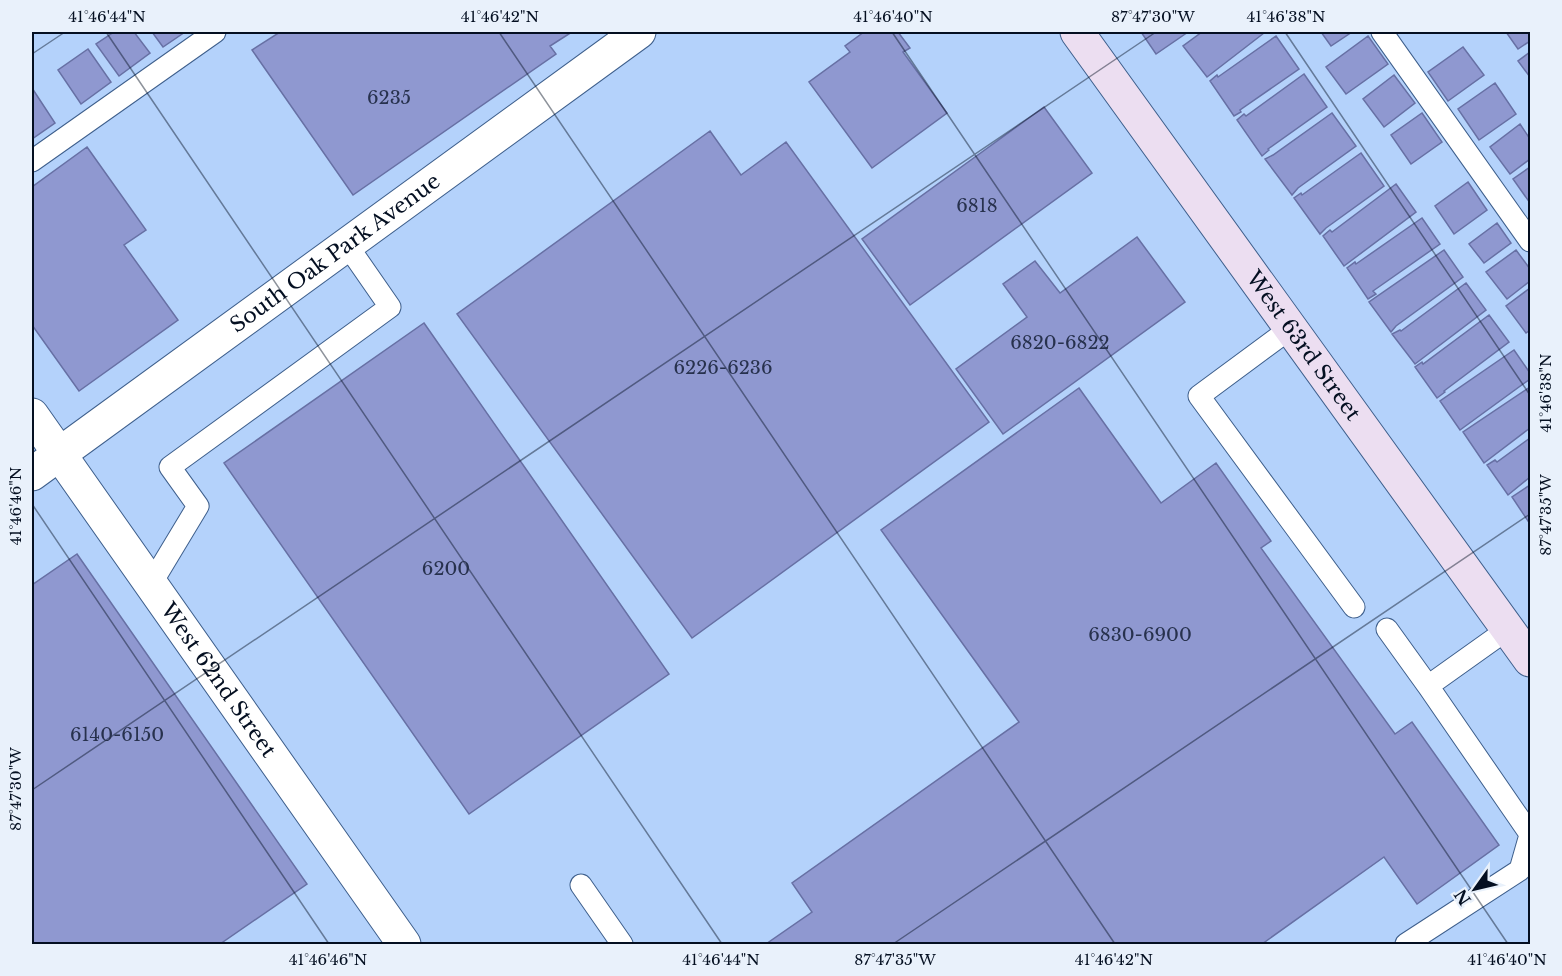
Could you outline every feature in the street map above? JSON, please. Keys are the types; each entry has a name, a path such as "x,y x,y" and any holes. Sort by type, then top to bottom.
{"main road":[{"name":"West 63rd Street","path":"1077,32 1530,660"}],"street":[{"name":"South Oak Park Avenue","path":"32,474 639,32"},
{"name":"West 62nd Street","path":"32,415 404,945"}],"lane":[{"path":"32,161 215,32"},
{"path":"1382,32 1530,241"},
{"path":"151,584 198,506 170,467 390,307 347,245"},
{"path":"1291,328 1199,396 1354,607"},
{"path":"1387,629 1530,835 1520,870 1406,945"},
{"path":"1428,686 1508,629"},
{"path":"580,885 622,945"}],"building":[{"path":"114,32 134,32 150,53 119,76 96,44"},
{"path":"152,32 185,32 163,47"},
{"path":"280,32 572,32 550,46 556,54 353,195 252,50"},
{"path":"864,32 898,32 910,48 903,52 947,113 872,168 809,82 850,52 845,46"},
{"path":"1141,32 1188,32 1156,54"},
{"path":"1202,32 1264,33 1207,77 1183,46"},
{"path":"1321,32 1352,32 1331,46"},
{"path":"1506,32 1530,32 1530,41 1518,49"},
{"path":"1276,36 1299,69 1234,116 1210,81"},
{"path":"1368,36 1388,64 1346,94 1326,67"},
{"path":"1463,47 1484,75 1448,101 1428,72"},
{"path":"88,49 111,82 81,104 58,70"},
{"path":"1530,52 1530,77 1518,61"},
{"path":"1304,74 1327,107 1268,149 1262,156 1237,120"},
{"path":"1394,75 1415,103 1384,127 1363,99"},
{"path":"1495,83 1516,114 1479,140 1458,109"},
{"path":"32,88 55,123 32,139"},
{"path":"1044,107 1092,173 910,305 862,239"},
{"path":"1332,113 1356,146 1298,188 1292,195 1265,159"},
{"path":"1422,113 1442,142 1411,164 1391,135"},
{"path":"1520,124 1530,139 1530,159 1510,174 1490,147"},
{"path":"710,131 741,175 786,142 989,422 692,638 457,314"},
{"path":"87,147 146,230 124,245 178,320 79,391 32,325 32,187"},
{"path":"1361,153 1384,186 1320,234 1294,198 1301,193 1302,195"},
{"path":"1530,167 1530,203 1513,179"},
{"path":"1468,182 1487,210 1454,234 1435,206"},
{"path":"1396,184 1416,212 1344,266 1323,236 1330,230 1332,232"},
{"path":"1422,218 1440,244 1373,291 1376,294 1368,299 1347,268"},
{"path":"1497,223 1511,243 1484,263 1469,244"},
{"path":"1137,237 1185,302 1003,434 956,369 1027,317 1003,284 1035,261 1060,293"},
{"path":"1444,250 1463,277 1391,332 1369,302"},
{"path":"1516,250 1530,269 1530,281 1507,299 1486,272"},
{"path":"1466,283 1486,310 1415,364 1392,334 1401,331"},
{"path":"1530,288 1530,330 1526,333 1506,306"},
{"path":"1489,315 1509,342 1437,398 1415,367 1422,362 1423,364"},
{"path":"424,323 669,674 469,814 224,463"},
{"path":"1514,350 1530,373 1530,379 1460,430 1440,401"},
{"path":"1530,387 1530,428 1484,463 1463,432"},
{"path":"1079,388 1161,503 1216,463 1271,541 1261,548 1395,734 1412,722 1499,845 1417,904 1384,857 1262,944 766,944 812,912 792,883 1019,722 881,530"},
{"path":"1530,438 1530,477 1508,495 1487,465 1495,460 1497,462"},
{"path":"1530,485 1530,524 1512,497"},
{"path":"77,554 307,884 220,944 32,944 32,585"}]}
